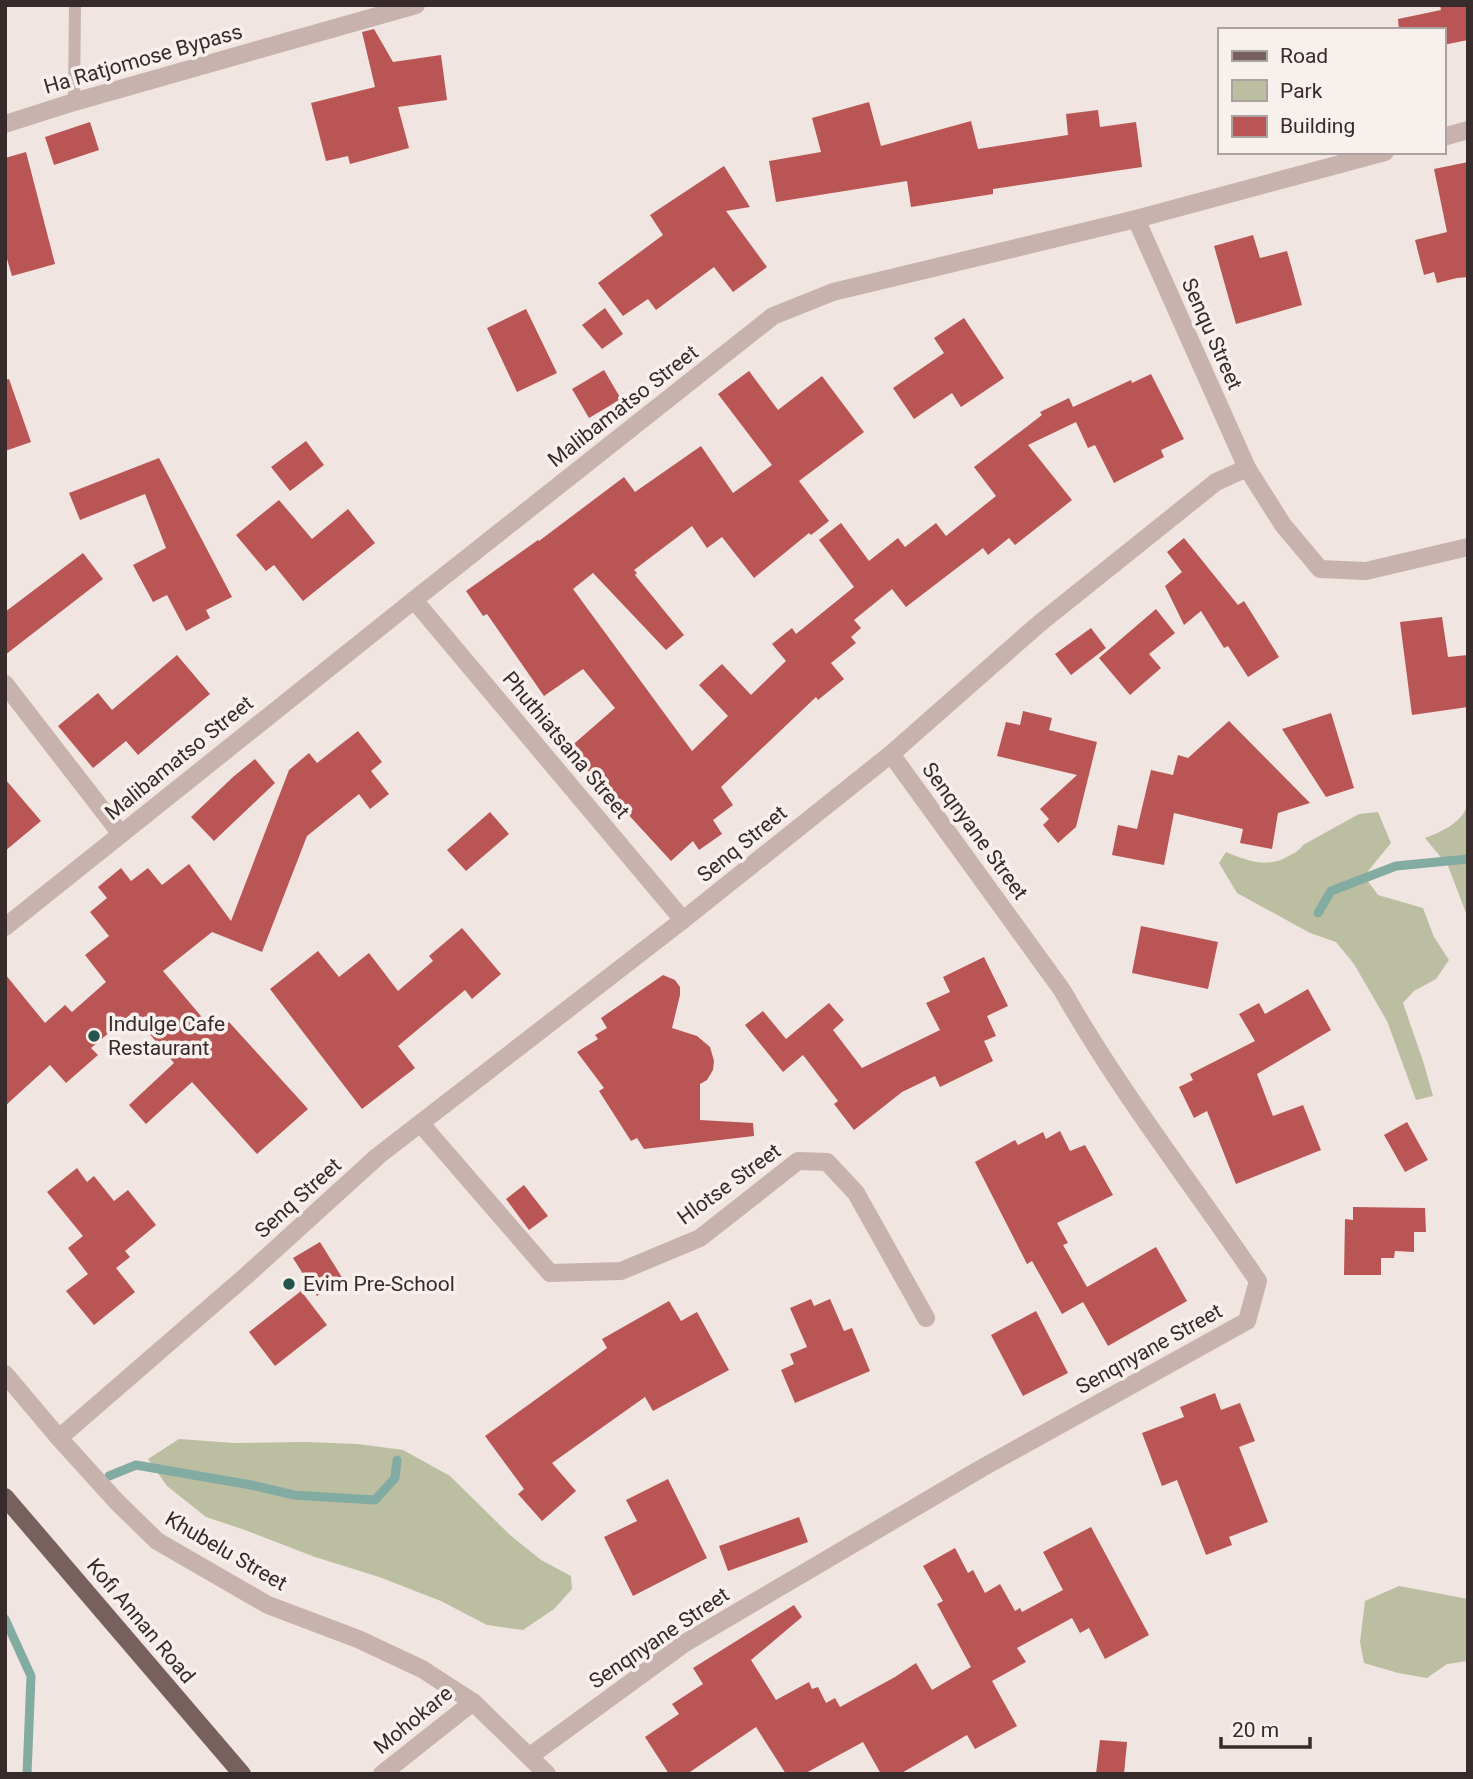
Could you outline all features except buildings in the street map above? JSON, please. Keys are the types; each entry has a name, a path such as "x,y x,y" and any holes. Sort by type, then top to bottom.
{"main road":[{"name":"Kofi Annan Road","path":"5,1497 242,1774"}],"street":[{"name":"Ha Ratjomose Bypass","path":"5,124 416,5"},
{"path":"1445,136 1468,130"},
{"name":"Malibamatso Street","path":"5,927 772,316 833,292 1136,219 1378,154"},
{"name":"Senqu Street","path":"1136,219 1247,468"},
{"path":"1247,468 1283,526 1320,569 1366,571 1468,548"},
{"name":"Senq Street","path":"59,1438 247,1275 378,1156 683,920 891,754 1040,623 1216,482 1247,468"},
{"name":"Phuthiatsana Street","path":"414,600 683,920"},
{"path":"5,684 121,834"},
{"name":"Senqnyane Street","path":"530,1756 685,1643 982,1468 1247,1321 1258,1281 1141,1114 1062,990 891,754"},
{"name":"Hlotse Street","path":"421,1124 550,1273 621,1271 700,1238 798,1161 827,1162 856,1193 926,1318"},
{"name":"Khubelu Street","path":"5,1374 117,1502 157,1541 268,1605 358,1639 422,1669 473,1702 547,1774"},
{"name":"Mohokare","path":"382,1774 473,1702"}],"lane":[{"path":"74,102 75,5"}],"green space":[{"path":"1468,803 1468,918 1448,866 1425,838 1457,821"},
{"path":"1378,812 1391,843 1364,876 1378,895 1423,908 1434,937 1449,960 1436,979 1414,991 1403,1003 1433,1096 1416,1100 1387,1021 1354,964 1336,942 1310,933 1237,893 1219,863 1226,852 1255,862 1277,861 1359,814"},
{"path":"179,1439 234,1443 358,1444 403,1450 450,1476 510,1535 541,1560 571,1576 572,1589 554,1609 523,1630 487,1625 441,1601 379,1577 206,1517 167,1486 148,1459"},
{"path":"1399,1586 1468,1599 1468,1661 1447,1664 1427,1678 1364,1663 1360,1642 1365,1601"}],"waterway":[{"path":"1318,913 1331,891 1396,866 1468,859"},
{"path":"109,1476 136,1465 294,1495 375,1500 395,1478 397,1460"},
{"path":"5,1619 31,1676 27,1774"}],"place":[{"name":"Indulge Cafe Restaurant","path":"94,1036"},
{"name":"Evim Pre-School","path":"289,1284"}]}
